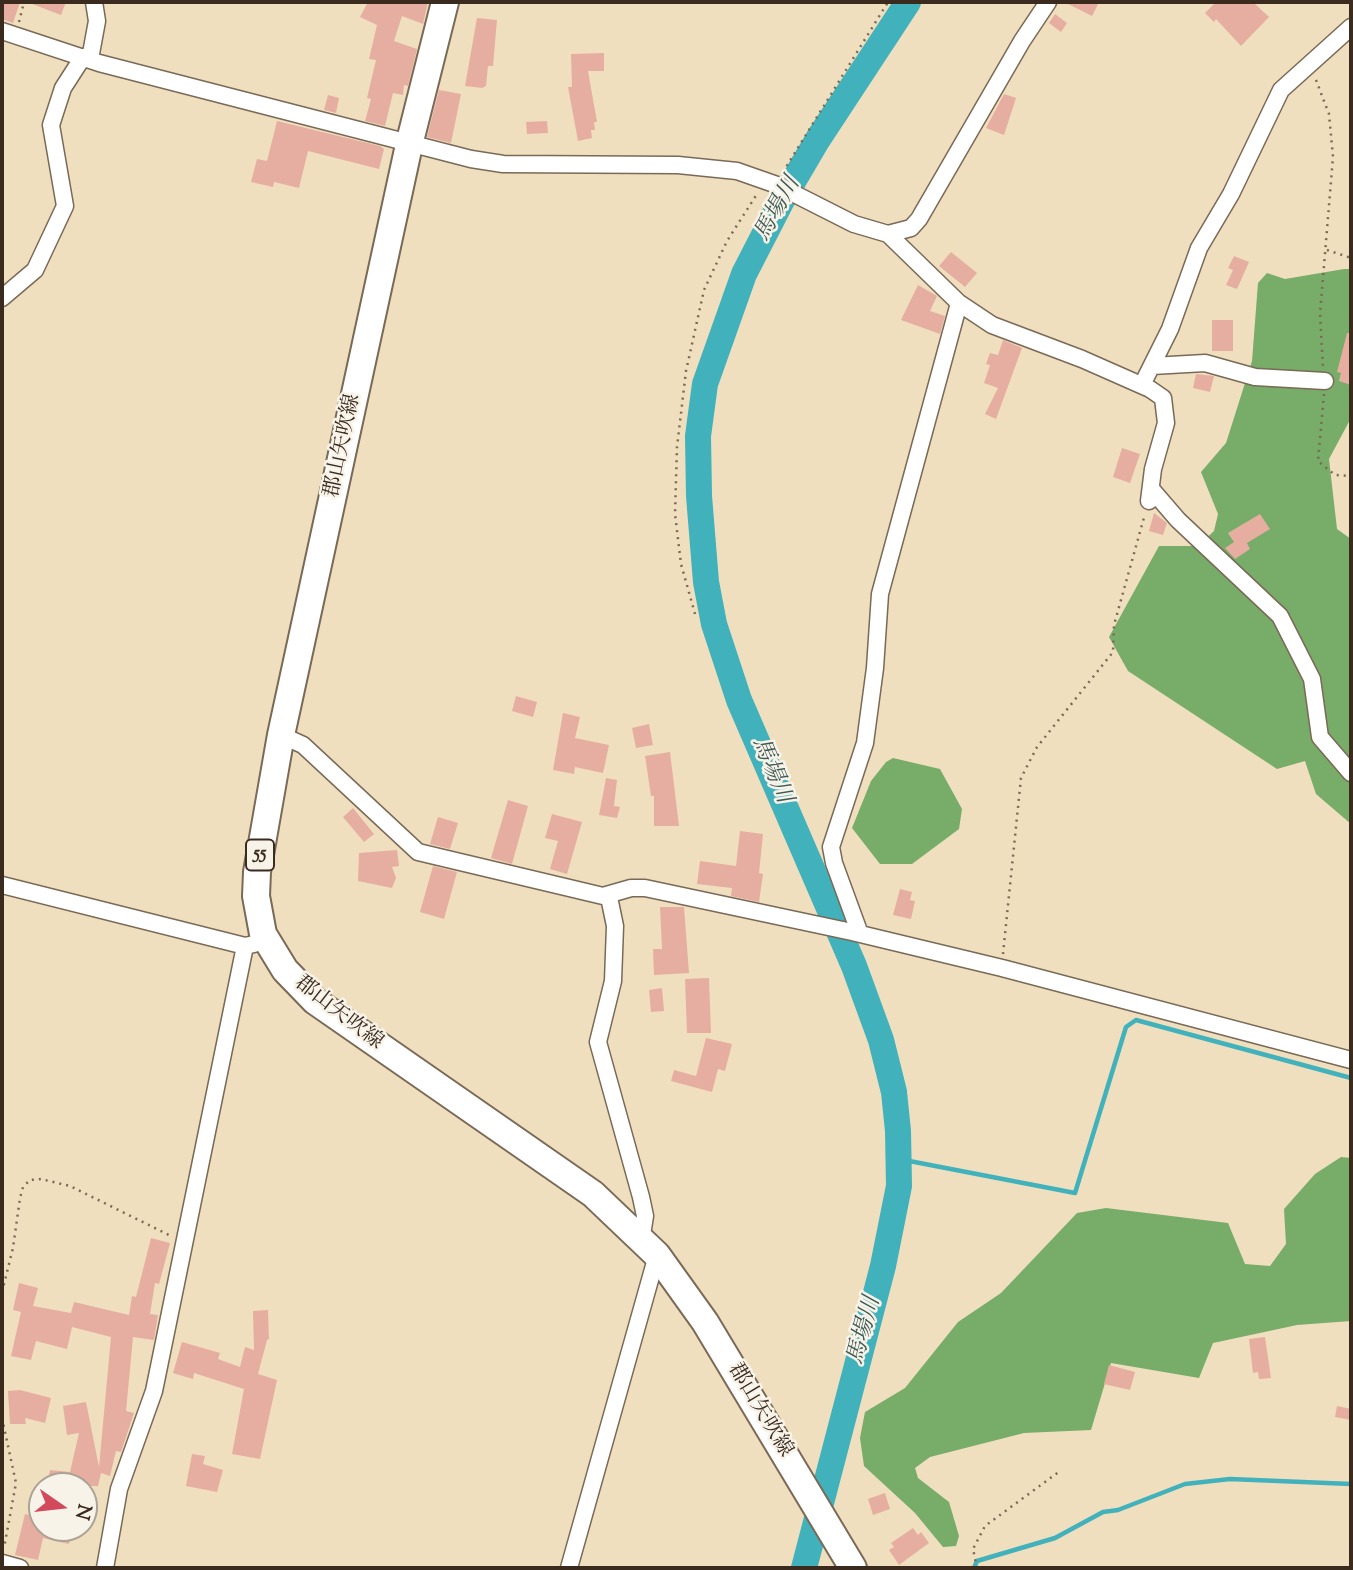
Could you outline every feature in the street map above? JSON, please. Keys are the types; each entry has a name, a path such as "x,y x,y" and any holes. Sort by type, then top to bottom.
{"main road":[{"name":"郡山矢吹線","path":"445,2 409,145 281,735 257,872 255,943 315,1001 593,1194 649,1248 705,1322 853,1568"}],"street":[{"path":"2,298 35,270 65,206 51,125 62,88 87,58 97,21 94,2"},
{"path":"888,234 911,228 919,219 1022,41 1048,2"},
{"path":"1142,385 1170,329 1199,248 1231,194 1276,98 1287,81 1351,27"},
{"path":"9,33 87,58 409,145 502,164 701,167 737,171 772,183 854,224 888,234 959,303 992,325 1142,385 1163,398 1166,422 1153,469 1151,496 1280,616 1312,679 1320,737 1351,773"},
{"path":"856,933 831,847 865,743 875,668 876,614 886,569 959,303"},
{"path":"1152,366 1205,363 1255,377 1325,381"},
{"path":"281,735 303,745 418,852 609,897 631,888 645,888 856,933 1002,968 1351,1060"},
{"path":"2,885 255,943 183,1243 155,1391 119,1489 106,1568"},
{"path":"569,1568 649,1248 641,1197 598,1042 613,981 615,926 609,897"},
{"path":"2,1563 20,1568"}],"path":[{"path":"9,33 24,2"},
{"path":"695,614 681,564 675,514 677,447 686,371 704,290 727,241 783,172 888,2"},
{"path":"1310,64 1329,114 1333,136 1327,250 1320,314 1325,381 1318,461 1335,475 1351,476"},
{"path":"1327,250 1351,258"},
{"path":"1002,968 1021,778 1037,747 1113,652 1114,625 1151,496"},
{"path":"2,1292 13,1248 20,1198 23,1187 30,1180 41,1178 70,1186 183,1243"},
{"path":"2,1418 16,1483 12,1519 2,1555"},
{"path":"976,1568 973,1549 985,1526 1060,1471"}],"green space":[{"path":"1351,269 1351,418 1329,459 1337,529 1351,539 1351,824 1316,794 1305,761 1277,769 1128,671 1109,637 1159,546 1198,546 1214,531 1218,514 1201,472 1226,443 1252,361 1258,283 1267,273 1285,279"},
{"path":"893,758 940,769 962,809 959,829 912,864 880,864 852,828 871,781 886,762"},
{"path":"1341,1157 1351,1158 1351,1321 1297,1325 1213,1343 1199,1378 1111,1363 1091,1430 1024,1433 930,1457 915,1468 918,1478 949,1502 959,1536 956,1546 943,1547 915,1513 864,1466 860,1438 865,1412 905,1388 958,1322 1001,1293 1077,1213 1106,1208 1228,1223 1245,1264 1270,1266 1286,1244 1284,1209 1315,1174"}],"building":[{"path":"2,2 20,2 13,23 2,19"},
{"path":"27,2 66,2 61,15"},
{"path":"368,2 428,2 423,24 402,16 394,41 417,49 408,86 404,85 403,95 393,93 385,126 365,121 371,99 367,98 376,60 369,59 377,25 360,17"},
{"path":"1064,2 1099,2 1092,16"},
{"path":"1216,2 1253,2 1269,17 1241,46 1216,19 1214,22 1205,13"},
{"path":"1055,14 1067,23 1061,32 1049,23"},
{"path":"477,18 497,20 493,66 488,66 486,86 482,88 465,86"},
{"path":"604,53 604,71 588,71 597,122 594,122 595,130 591,130 592,138 578,141 568,87 572,87 571,54"},
{"path":"439,90 461,94 451,143 427,137"},
{"path":"1004,94 1016,98 1004,135 986,128"},
{"path":"328,95 339,98 336,113 324,110"},
{"path":"277,121 380,146 384,149 379,169 308,151 299,188 274,182 273,187 251,182 257,159 267,161"},
{"path":"547,121 548,133 527,134 526,122"},
{"path":"951,252 977,273 965,287 939,266"},
{"path":"1234,256 1249,262 1237,289 1226,285 1233,270 1228,268"},
{"path":"918,285 937,296 930,311 945,316 940,334 901,320"},
{"path":"1212,320 1233,320 1233,351 1212,351"},
{"path":"1347,333 1351,333 1351,385 1339,381 1341,373 1337,372"},
{"path":"1003,340 1022,348 996,419 985,414 998,388 984,383 990,365 986,364 990,353 998,355"},
{"path":"1196,374 1214,376 1210,392 1193,388"},
{"path":"1122,448 1140,454 1130,483 1113,477"},
{"path":"1154,513 1167,523 1163,535 1149,531"},
{"path":"1260,514 1270,529 1247,543 1250,549 1235,559 1225,548 1234,542 1228,533"},
{"path":"516,696 537,702 533,717 512,711"},
{"path":"563,713 580,717 575,738 609,745 603,773 575,767 574,774 553,770"},
{"path":"649,724 653,745 636,748 632,728"},
{"path":"670,752 679,826 654,826 654,796 651,796 645,756"},
{"path":"606,778 617,780 614,806 620,807 617,818 599,815"},
{"path":"508,800 528,806 512,864 491,858"},
{"path":"353,808 374,834 364,842 343,817"},
{"path":"552,814 582,822 567,874 550,869 558,841 545,838"},
{"path":"438,817 458,823 450,849 430,844"},
{"path":"740,831 763,834 759,873 763,874 759,902 731,896 732,888 697,884 700,861 736,866"},
{"path":"397,850 399,866 392,867 396,878 392,888 358,881 359,853"},
{"path":"433,866 457,872 444,919 420,912"},
{"path":"900,889 912,892 910,900 915,901 911,919 893,915"},
{"path":"660,907 684,907 689,973 654,975 653,949 662,949"},
{"path":"709,978 711,1033 687,1033 685,979"},
{"path":"662,988 664,1011 651,1012 649,990"},
{"path":"706,1038 732,1044 725,1071 718,1069 712,1092 671,1081 674,1070 696,1076"},
{"path":"151,1238 170,1243 159,1284 155,1283 150,1314 158,1315 154,1340 133,1337 126,1411 134,1413 121,1452 116,1451 110,1476 101,1473 98,1486 98,1472 70,1472 79,1433 67,1435 63,1406 86,1402 99,1467 111,1337 72,1327 67,1349 36,1341 31,1360 11,1356 21,1312 13,1310 19,1283 38,1288 33,1306 71,1313 74,1302 129,1315 132,1296 136,1297"},
{"path":"268,1310 269,1339 258,1374 277,1380 260,1459 232,1454 244,1389 194,1373 193,1379 173,1373 182,1342 220,1353 218,1359 240,1367 245,1347 254,1350 253,1311"},
{"path":"1265,1337 1271,1378 1259,1379 1258,1372 1253,1373 1249,1339"},
{"path":"1109,1365 1135,1372 1130,1390 1104,1384"},
{"path":"20,1390 51,1398 45,1423 25,1418 26,1424 10,1424 8,1391"},
{"path":"1337,1406 1351,1409 1351,1420 1335,1417"},
{"path":"192,1454 205,1456 203,1464 223,1470 217,1492 186,1486"},
{"path":"885,1493 890,1509 873,1515 868,1499"},
{"path":"25,1514 28,1515 28,1542 42,1542 38,1560 15,1555"},
{"path":"913,1528 918,1535 921,1532 929,1543 899,1565 889,1550 894,1547 891,1543"}],"waterway":[{"name":"馬場川","path":"804,1568 883,1266 899,1186 898,1131 894,1092 881,1040 854,966 739,700 714,624 706,582 699,496 698,436 705,384 744,274 781,202 818,139 908,2"},
{"path":"899,1159 1075,1193 1126,1027 1136,1020 1351,1078"},
{"path":"974,1568 977,1561 1055,1538 1103,1512 1118,1510 1185,1484 1230,1479 1351,1484"}]}
